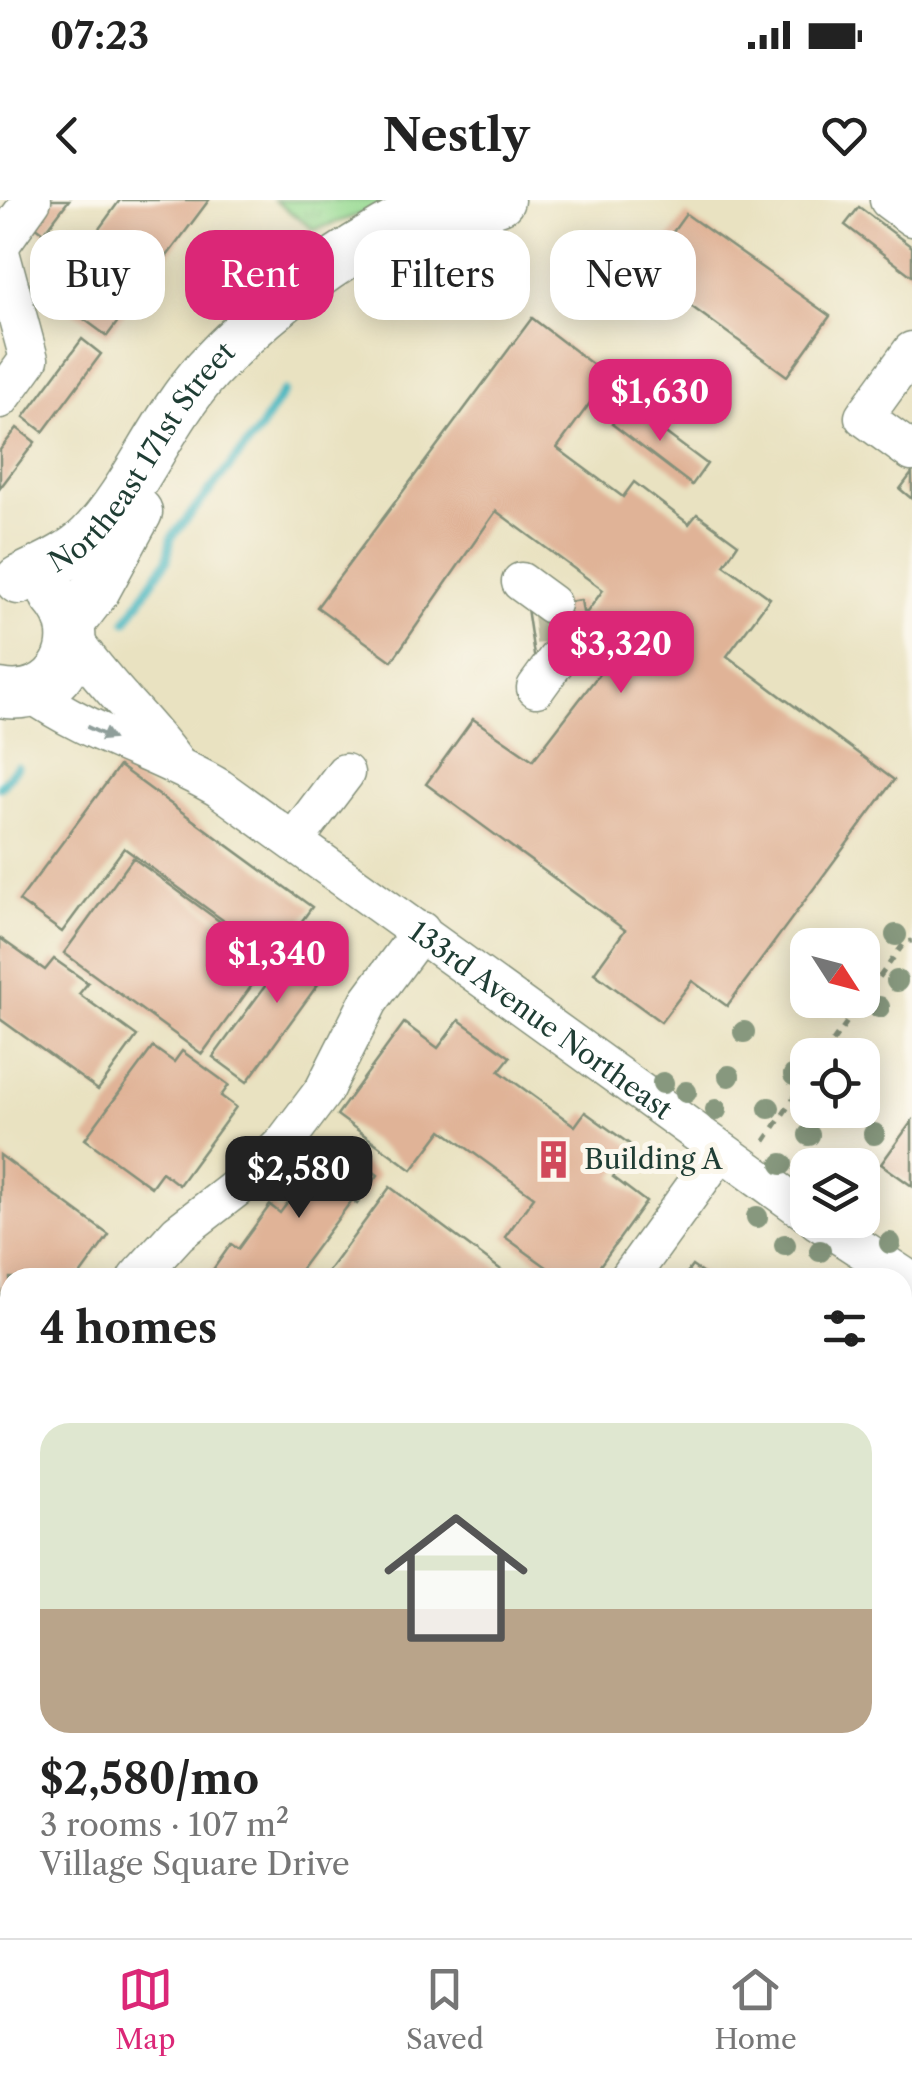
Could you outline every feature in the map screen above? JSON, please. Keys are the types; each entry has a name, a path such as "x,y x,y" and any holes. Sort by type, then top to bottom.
{"main road":[{"name":"Northeast 171st Street","path":"7,581 90,538 181,402 267,311 330,263 414,214 476,217"},
{"name":"Northeast 171st Street","path":"11,697 61,674 72,631 150,494 241,382 277,346 346,291 476,217"},
{"path":"7,581 52,593 72,631"}],"street":[{"path":"0,399 29,359 0,248 32,200"},
{"path":"888,200 912,217"},
{"path":"912,350 864,417 912,452"},
{"path":"520,582 552,604"},
{"name":"133rd Avenue Northeast","path":"72,631 95,672 127,710 149,726 174,761"},
{"name":"133rd Avenue Northeast","path":"11,697 138,751 174,761 294,839 790,1201"},
{"path":"294,839 345,773"},
{"path":"145,1268 178,1232 244,1182 284,1143 324,1090 369,1000 421,931"},
{"path":"636,1268 720,1152"},
{"path":"845,1238 891,1268"}],"path":[{"path":"836,1038 904,942 912,941"},
{"path":"763,1149 768,1131 790,1101"}],"green space":[{"path":"274,200 403,200 314,230"}],"building":[{"path":"38,200 69,200 46,230 25,218"},
{"path":"120,200 209,200 165,259 165,230 98,230"},
{"path":"859,207 912,247 912,276 845,225"},
{"path":"686,214 830,316 787,376 696,310 696,230 674,230"},
{"path":"532,318 609,377 557,448 623,497 634,482 689,524 697,514 738,544 724,565 770,598 727,656 894,780 727,1006 692,981 661,1022 594,973 625,930 426,784 473,719 533,760 613,656 592,640 586,641 588,653 535,662 527,608 581,600 583,612 587,612 603,590 496,511 392,661 317,607"},
{"path":"85,320 119,320 107,336"},
{"path":"82,339 101,354 43,432 24,417"},
{"path":"627,404 707,464 692,485 612,424"},
{"path":"17,428 35,442 0,488 0,450"},
{"path":"912,473 912,499 900,489"},
{"path":"119,766 312,907 275,958 124,848 62,932 19,901"},
{"path":"133,858 271,959 202,1054 64,953"},
{"path":"307,929 340,954 247,1082 213,1057"},
{"path":"0,938 45,970 54,959 88,983 79,994 137,1036 98,1090 0,1019"},
{"name":"Building A","path":"459,1020 510,1057 499,1071 575,1126 585,1112 635,1148 613,1177 646,1202 598,1268 548,1268 505,1237 534,1197 442,1130 412,1170 337,1115 404,1023 438,1048"},
{"path":"153,1047 174,1062 182,1051 229,1085 221,1096 236,1107 179,1185 162,1172 151,1187 85,1139"},
{"path":"912,1121 912,1186 881,1164"},
{"path":"333,1142 378,1175 357,1204 352,1200 301,1268 214,1268 231,1244 238,1249 270,1205 280,1213"},
{"path":"0,1155 109,1235 85,1268 0,1268"},
{"path":"390,1187 499,1268 330,1268"}],"waterway":[{"path":"126,621 167,560 171,538 258,432 284,391"},
{"path":"0,787 17,767"}],"tunnel":[{"path":"551,604 557,659"}],"place":[{"name":"Building A","path":"554,1159"}]}
